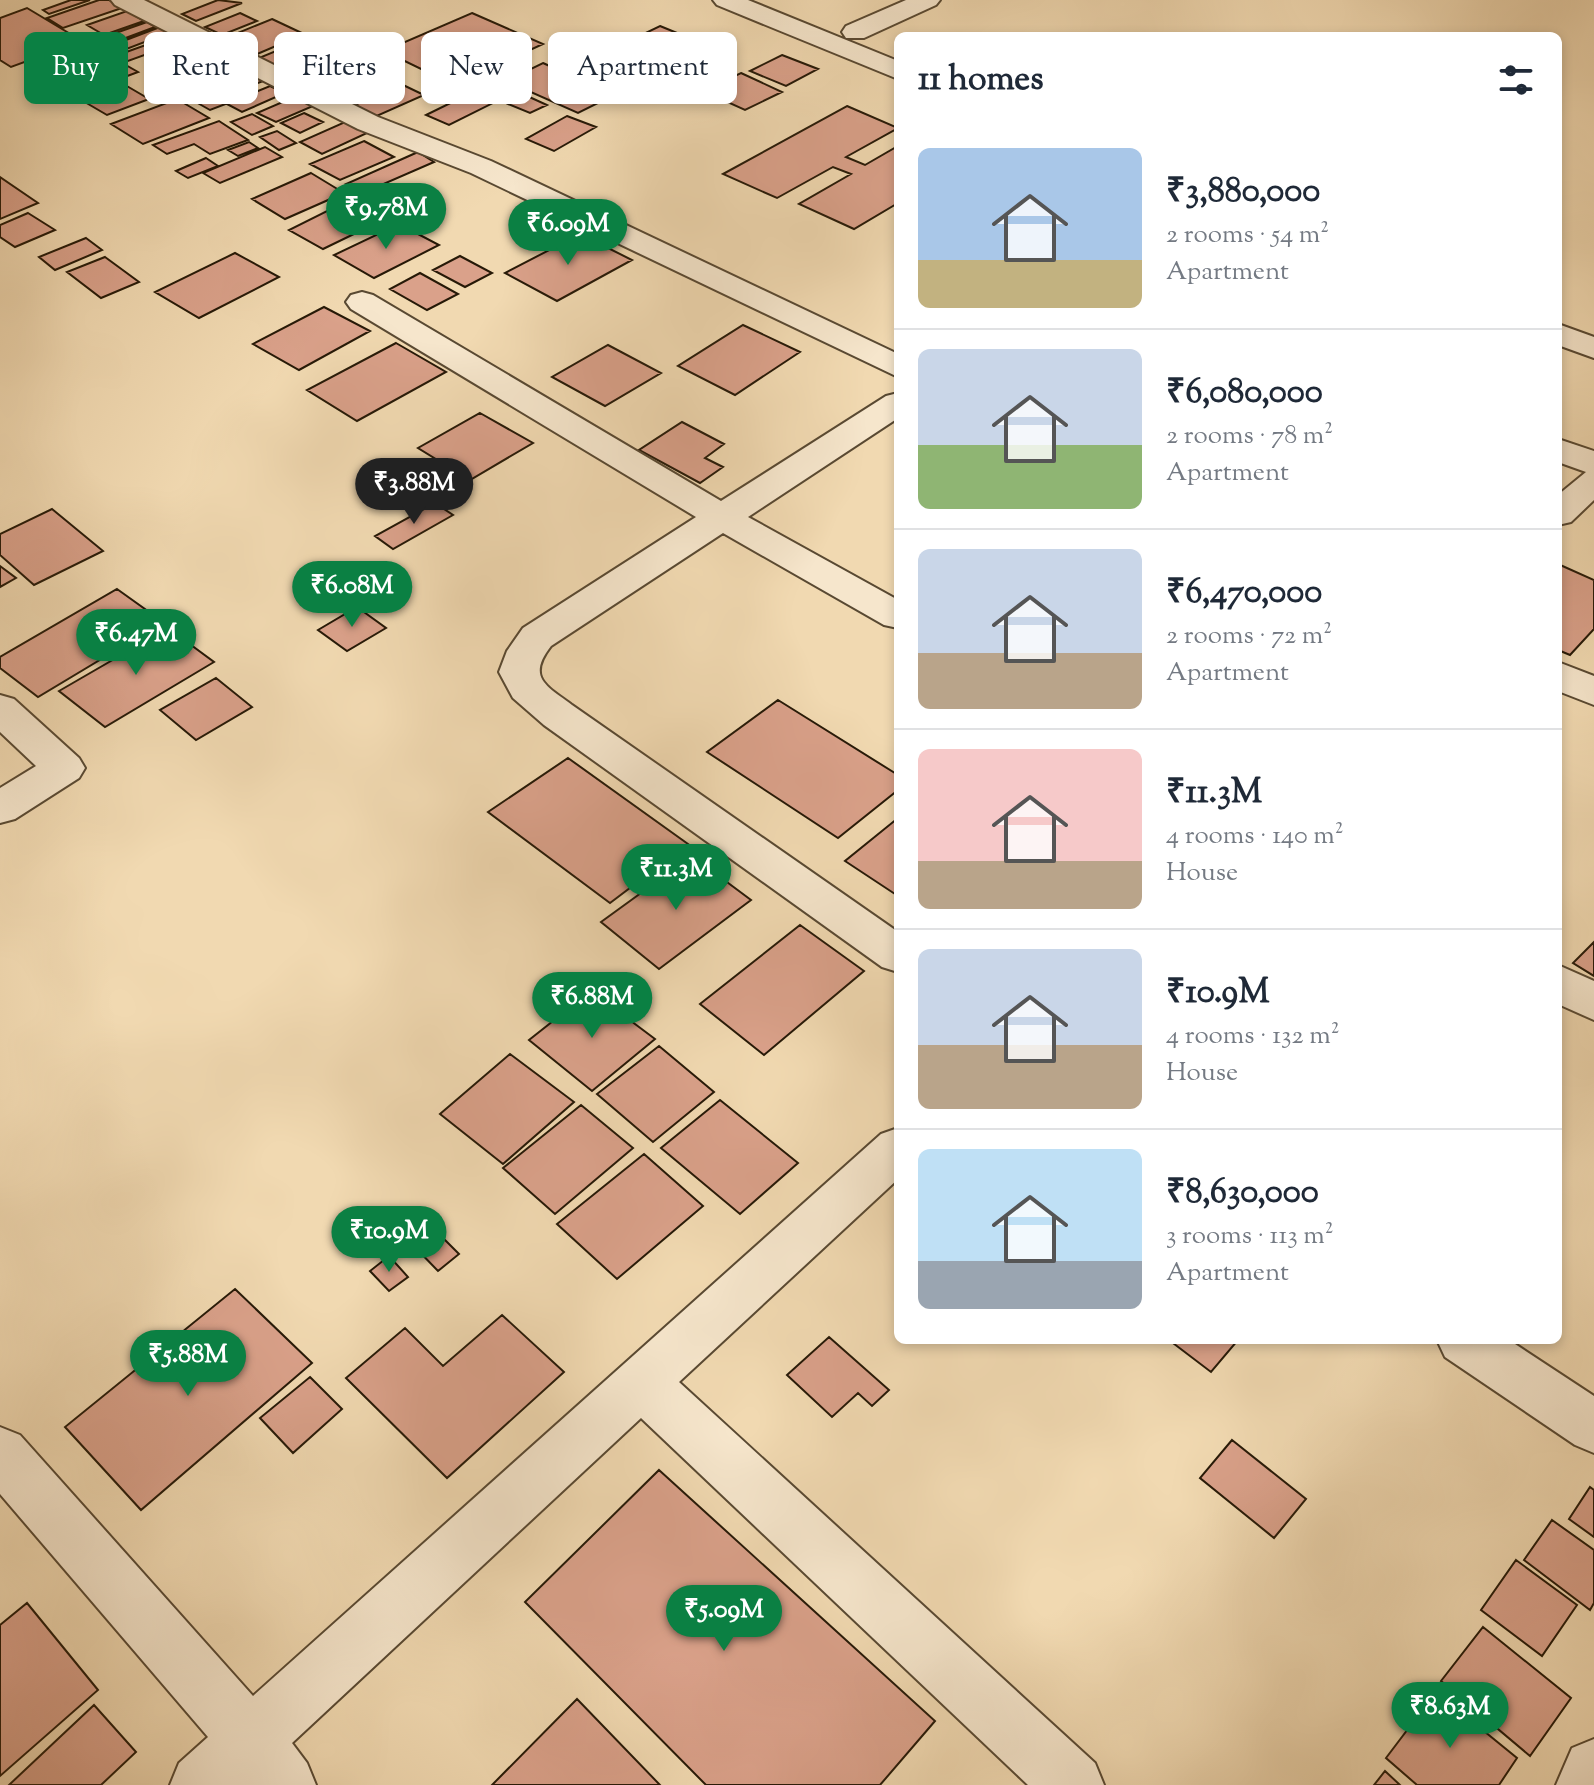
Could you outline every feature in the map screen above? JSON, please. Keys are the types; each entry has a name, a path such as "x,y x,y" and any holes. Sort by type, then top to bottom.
{"street":[{"path":"124,0 368,123 481,167 894,365"},
{"path":"726,0 894,69"},
{"path":"778,0 894,47"},
{"path":"855,32 927,0"},
{"path":"362,302 723,518 894,614"},
{"path":"1562,309 1594,321"},
{"path":"1562,336 1594,348"},
{"path":"894,406 537,637 519,657 518,673 525,688 558,715 894,952"},
{"path":"1562,451 1594,464"},
{"path":"1562,510 1594,481"},
{"path":"1562,677 1594,692"},
{"path":"0,709 64,768 0,808"},
{"path":"1562,985 1594,1002"},
{"path":"201,1785 894,1152"},
{"path":"1470,1344 1594,1427"},
{"path":"641,1382 1073,1785"},
{"path":"0,1453 250,1739 285,1785"},
{"path":"1587,1785 1594,1770"}],"building":[{"path":"71,0 90,0 49,14 43,10"},
{"path":"99,0 109,0 122,8 63,28 47,18"},
{"path":"218,0 242,3 196,21 182,14"},
{"path":"27,8 67,32 24,32 24,62 11,67 0,60 0,18"},
{"path":"127,11 144,21 113,32 99,32 87,25"},
{"path":"240,13 257,21 230,32 216,32 205,27"},
{"path":"472,13 516,32 428,32"},
{"path":"272,19 300,32 274,32 274,47 258,54 258,32 240,32"},
{"path":"147,22 155,27 128,37 128,32 118,32"},
{"path":"660,26 675,32 648,32"},
{"path":"160,27 171,32 147,32"},
{"path":"144,33 144,42 128,48 128,39"},
{"path":"421,35 421,69 405,61 405,42"},
{"path":"532,39 543,44 532,49"},
{"path":"144,46 144,55 128,61 128,51"},
{"path":"274,52 274,71 258,62 258,58"},
{"path":"782,55 818,69 786,86 750,71"},
{"path":"543,63 548,65 548,100 532,93 532,68"},
{"path":"128,66 138,72 128,76"},
{"path":"741,73 782,92 745,110 732,104 737,104 737,75"},
{"path":"270,86 274,88 274,98 242,112 227,104 258,104 258,91"},
{"path":"405,86 421,94 405,103"},
{"path":"128,87 144,96 144,101 107,115 88,104 128,104"},
{"path":"532,98 547,105 530,113 508,104 532,104"},
{"path":"164,104 185,104 209,118 143,144 111,124"},
{"path":"199,104 226,104 210,110"},
{"path":"278,104 313,106 276,122 257,113"},
{"path":"357,104 404,104 370,119 348,108"},
{"path":"448,104 491,104 449,125 426,115"},
{"path":"558,104 596,104 578,113"},
{"path":"847,106 894,126 894,130 846,157 865,165 894,148 894,205 854,229 799,204 851,174 833,167 777,198 723,174"},
{"path":"304,113 323,122 300,133 281,123"},
{"path":"252,114 273,126 252,135 231,122"},
{"path":"567,116 596,127 554,151 526,139"},
{"path":"219,121 248,140 210,154 194,144 167,154 153,145"},
{"path":"345,122 367,133 322,154 300,142"},
{"path":"277,131 296,143 279,150 260,137"},
{"path":"364,141 394,157 340,180 310,164"},
{"path":"249,142 258,148 238,156 228,150"},
{"path":"265,147 282,157 220,183 203,173"},
{"path":"418,152 434,162 363,193 346,184"},
{"path":"206,158 218,166 188,178 176,171"},
{"path":"311,173 344,193 285,219 252,199"},
{"path":"0,177 38,203 0,219"},
{"path":"351,199 387,218 323,249 289,230"},
{"path":"28,213 55,230 15,247 0,237 0,225"},
{"path":"399,224 439,245 374,278 334,255"},
{"path":"580,234 632,260 557,301 505,273"},
{"path":"86,238 102,250 55,270 39,257"},
{"path":"235,253 279,277 199,318 155,292"},
{"path":"460,256 492,273 465,287 433,270"},
{"path":"105,257 139,282 101,298 67,272"},
{"path":"420,273 458,294 427,310 390,289"},
{"path":"324,307 370,331 299,370 253,344"},
{"path":"743,325 800,352 735,395 678,366"},
{"path":"396,343 446,372 357,421 307,390"},
{"path":"608,345 661,373 605,406 552,377"},
{"path":"480,413 533,443 470,480 418,448"},
{"path":"682,422 724,444 705,458 723,467 700,483 639,450"},
{"path":"435,503 453,515 393,549 375,536"},
{"path":"52,509 103,551 34,585 0,555 0,534"},
{"path":"0,566 16,578 0,587"},
{"path":"1562,566 1594,580 1594,629 1570,655 1562,652"},
{"path":"117,589 163,622 38,697 0,668 0,657"},
{"path":"357,607 386,628 347,651 318,630"},
{"path":"168,628 214,662 105,727 59,691"},
{"path":"216,678 252,707 196,740 160,710"},
{"path":"778,700 894,772 894,793 838,838 707,752"},
{"path":"568,758 688,844 610,903 488,812"},
{"path":"894,821 894,893 845,861"},
{"path":"692,856 751,900 659,969 601,922"},
{"path":"800,925 864,971 764,1055 700,1004"},
{"path":"1594,942 1594,976 1573,963"},
{"path":"591,991 655,1039 592,1091 529,1040"},
{"path":"659,1046 714,1092 653,1142 597,1094"},
{"path":"510,1054 574,1102 503,1164 440,1114"},
{"path":"720,1100 798,1163 740,1214 661,1148"},
{"path":"581,1105 633,1148 555,1214 503,1168"},
{"path":"644,1154 703,1206 617,1279 557,1224"},
{"path":"431,1226 459,1254 438,1271 410,1242"},
{"path":"389,1256 408,1277 389,1291 370,1271"},
{"path":"235,1289 312,1363 141,1510 65,1427"},
{"path":"502,1315 564,1372 447,1478 346,1378 405,1328 443,1366"},
{"path":"829,1337 889,1390 872,1406 858,1393 832,1417 787,1375"},
{"path":"1174,1344 1235,1344 1211,1372"},
{"path":"310,1377 342,1409 293,1453 260,1418"},
{"path":"1232,1440 1306,1499 1274,1538 1200,1478"},
{"path":"659,1470 935,1721 880,1785 706,1785 525,1602"},
{"path":"1590,1487 1594,1490 1594,1537 1569,1519"},
{"path":"1552,1520 1594,1550 1594,1603 1590,1610 1524,1560"},
{"path":"1516,1560 1577,1605 1542,1656 1481,1610"},
{"path":"27,1603 98,1690 0,1776 0,1625"},
{"path":"1483,1627 1571,1698 1530,1756 1441,1681"},
{"path":"1436,1692 1517,1758 1499,1785 1417,1785 1386,1758"},
{"path":"577,1699 660,1785 492,1785"},
{"path":"94,1705 136,1752 101,1785 9,1785"},
{"path":"1385,1771 1400,1785 1374,1785"}]}
